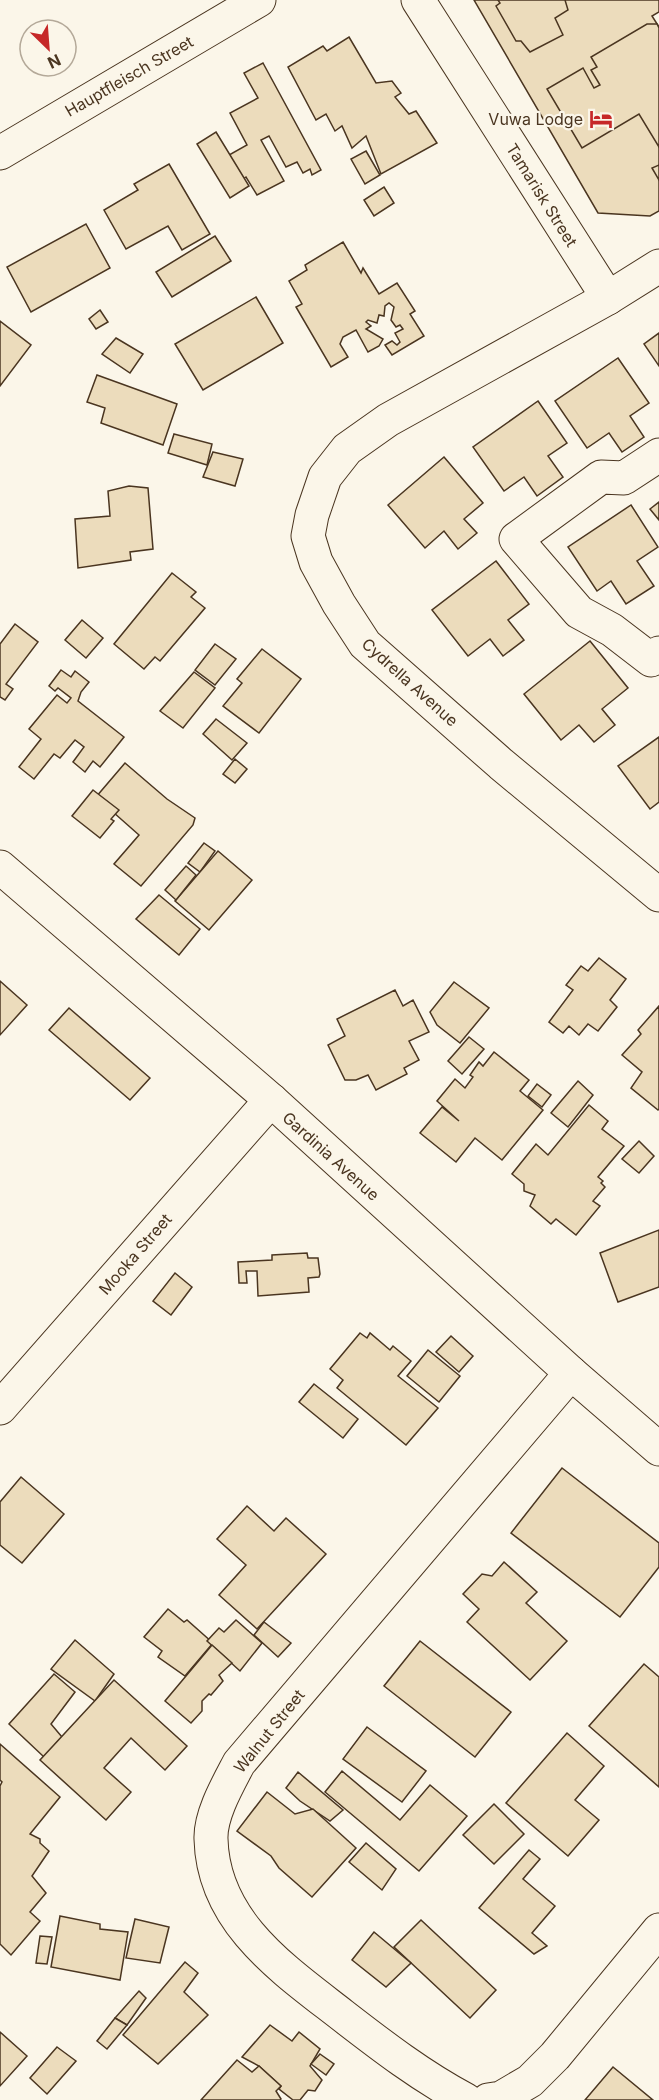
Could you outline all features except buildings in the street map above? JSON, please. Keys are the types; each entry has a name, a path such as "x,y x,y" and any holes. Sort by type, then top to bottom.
{"street":[{"name":"Hauptfleisch Street","path":"0,153 259,0"},
{"name":"Tamarisk Street","path":"418,0 608,298"},
{"name":"Cydrella Avenue","path":"659,266 608,298 388,420 347,449 325,477 312,515 308,537 316,562 339,604 365,644 501,764 659,895"},
{"path":"659,455 624,478 601,477 516,539 579,612 612,630 651,660 659,654"},
{"name":"Gardinia Avenue","path":"0,867 271,1101 571,1373 659,1449"},
{"name":"Mooka Street","path":"0,1408 271,1101"},
{"name":"Walnut Street","path":"466,2100 402,2062 276,1963 253,1940 230,1907 214,1866 210,1836 220,1798 239,1763 571,1373"},
{"path":"488,2100 501,2098 530,2081 555,2056 659,1930"}],"place":[{"name":"Vuwa Lodge","path":"601,119"}]}
